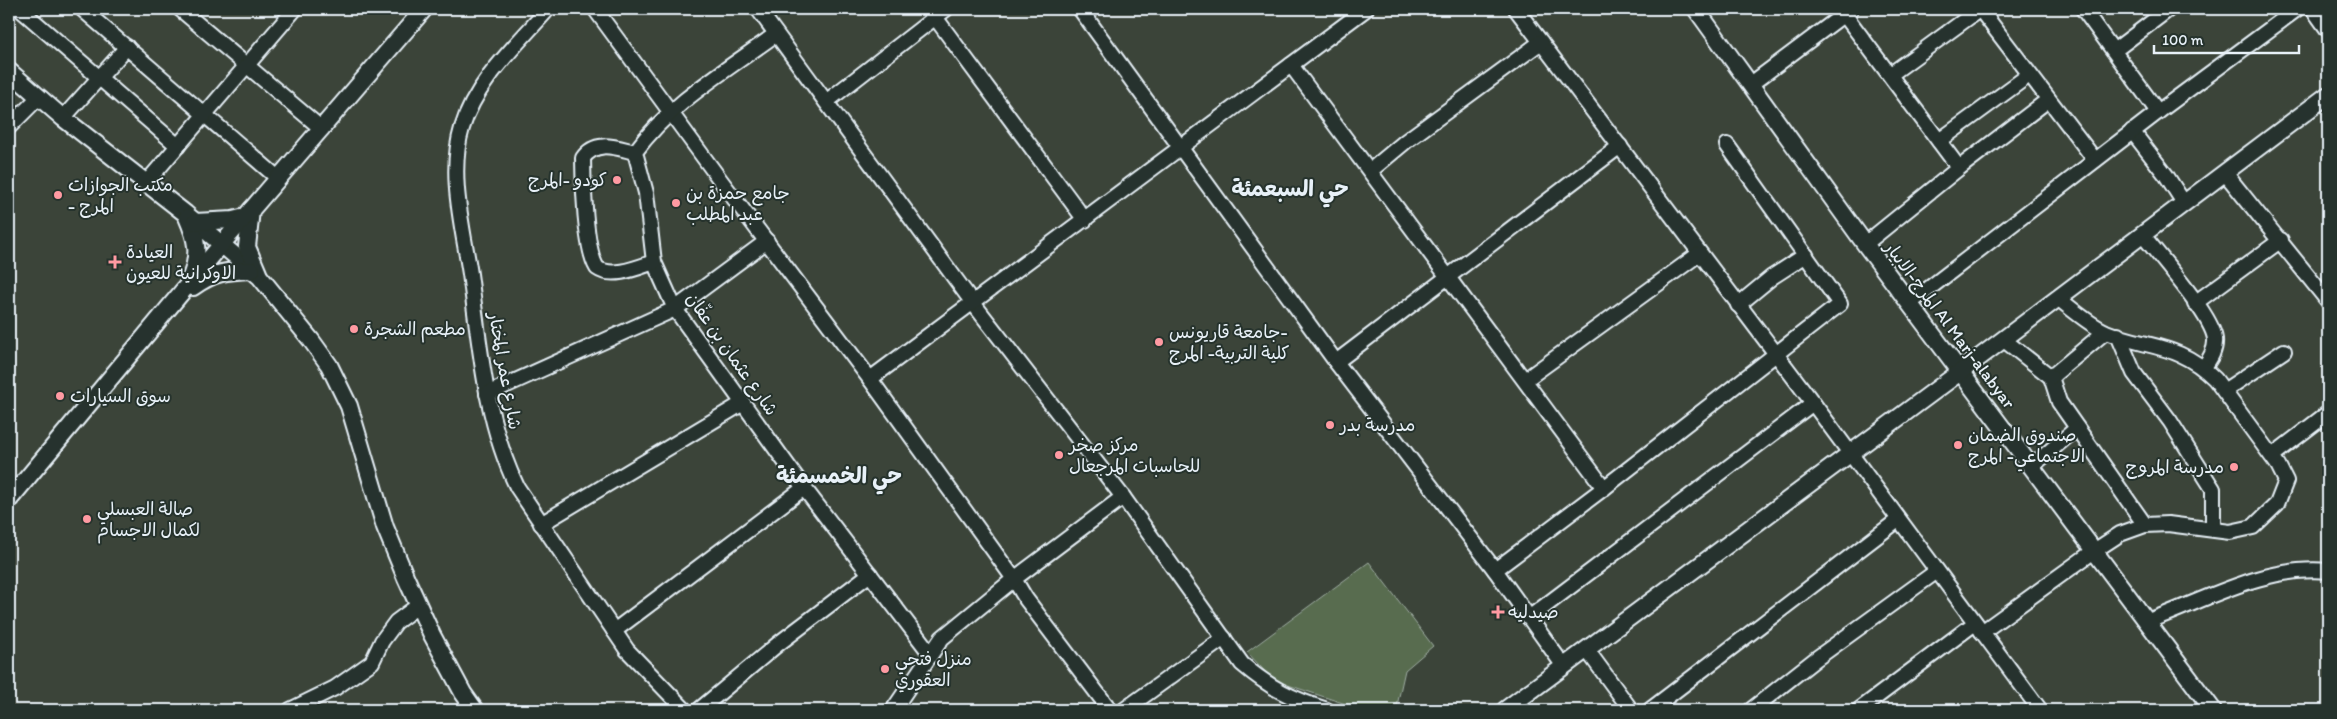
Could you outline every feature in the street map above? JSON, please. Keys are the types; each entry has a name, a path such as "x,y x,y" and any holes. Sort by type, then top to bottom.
{"main road":[{"path":"9,500 248,213 424,9"},
{"name":"المرج-الابيار Al Marj-alabyar","path":"1702,11 1751,84 1865,244 2213,710"},
{"path":"9,71 63,118 191,218 256,274 311,340 341,388 364,452 385,527 418,605 449,668 475,710"},
{"path":"1505,710 1563,665 1587,650 2059,299 2142,234 2328,95"},
{"path":"191,218 233,220 248,213"},
{"path":"248,213 248,247 256,274"},
{"path":"182,292 196,265 197,251 191,218"},
{"path":"182,292 210,275 233,270 256,274"}],"street":[{"path":"20,9 178,146"},
{"path":"82,9 279,179"},
{"path":"180,9 322,129"},
{"path":"146,183 295,9"},
{"name":"شارع عمر المختار","path":"548,9 480,90 463,126 457,155 459,200 487,394 507,468 517,487 614,631 651,677 685,710"},
{"path":"595,9 870,379 1026,599 1110,710"},
{"path":"758,9 973,303 1123,497 1242,664 1265,684 1290,697 1327,710"},
{"path":"1080,9 1336,362 1494,570 1563,665"},
{"path":"1516,9 1620,146 1698,254 1813,403 2040,710"},
{"path":"1891,74 1980,9 2095,160"},
{"path":"2083,9 2158,112"},
{"path":"2114,50 2169,9"},
{"path":"1910,303 2132,131 2297,9"},
{"path":"2313,9 2328,29"},
{"path":"826,102 937,11 1085,220"},
{"path":"870,379 1291,65 1356,11"},
{"path":"1751,84 1848,11 1959,168"},
{"path":"654,262 635,268 607,272 597,268 591,254 583,189 583,158 590,150 600,146 610,146 635,152 647,136 671,111 776,34"},
{"path":"1370,171 1406,141 1541,42"},
{"path":"63,118 127,47"},
{"path":"1291,65 1604,488"},
{"path":"1939,141 2029,75"},
{"path":"9,127 39,97"},
{"path":"1865,244 1959,168 2048,100"},
{"path":"2132,131 2166,175 2184,203"},
{"path":"1494,570 1604,488 1840,304 1727,145"},
{"path":"1336,362 1620,146"},
{"name":"شارع عثمان بن عفّان","path":"635,152 646,193 654,262 675,308 804,488 930,653"},
{"path":"2225,173 2281,240 2328,301"},
{"path":"2142,234 2207,320 2215,339 2213,354 2204,367"},
{"path":"2195,303 2281,240"},
{"path":"487,394 632,330 675,308 766,241"},
{"path":"1525,380 1698,254"},
{"path":"1738,305 1772,277 1806,255"},
{"path":"1859,710 2120,534 2145,525 2168,524 2230,532 2253,527 2277,504 2286,481 2272,456 2204,367 2182,353 2112,334 2059,299"},
{"path":"2051,378 2112,334"},
{"path":"2112,334 2134,373 2170,421 2213,489 2213,529"},
{"path":"2004,340 2051,378 2059,402 2145,525"},
{"path":"2224,391 2284,351"},
{"path":"542,524 743,403"},
{"path":"1529,618 1813,403"},
{"path":"2272,456 2328,413"},
{"path":"2032,467 2077,428"},
{"path":"614,631 804,488"},
{"path":"893,710 942,638 1014,580 1123,497"},
{"path":"1650,710 1898,520"},
{"path":"2148,621 2269,575 2311,570 2328,571"},
{"path":"1751,710 1817,658 1937,571"},
{"path":"699,710 778,644 870,574"},
{"path":"290,710 335,688 372,662 382,640 396,622 418,605"},
{"path":"1124,710 1224,638"},
{"path":"1587,650 1631,710"}],"green space":[{"path":"1369,562 1433,646 1405,670 1396,710 1364,710 1273,680 1247,652"}],"place":[{"name":"كودو -المرج","path":"617,180"},
{"name":"مكتب الجوازات - المرج","path":"58,195"},
{"name":"جامع حمزة بن عبد المطلب","path":"676,203"},
{"name":"العيادة الاوكرانية للعيون","path":"115,262"},
{"name":"مطعم الشجرة","path":"354,329"},
{"name":"جامعة قاريونس- كلية التربية- المرج","path":"1159,342"},
{"name":"سوق السيارات","path":"60,396"},
{"name":"مدرسة بدر","path":"1330,425"},
{"name":"صندوق الضمان الاجتماعي- المرج","path":"1958,445"},
{"name":"مركز صخر للحاسبات المرجعال","path":"1059,455"},
{"name":"مدرسة المروج","path":"2234,467"},
{"name":"صالة العبسلي لكمال الاجسام","path":"87,519"},
{"name":"صيدليه","path":"1498,612"},
{"name":"منزل فتحي العقوري","path":"885,669"}],"district":[{"name":"حي السبعمئة","path":"1290,188"},
{"name":"حي الخمسمئة","path":"839,475"}]}
